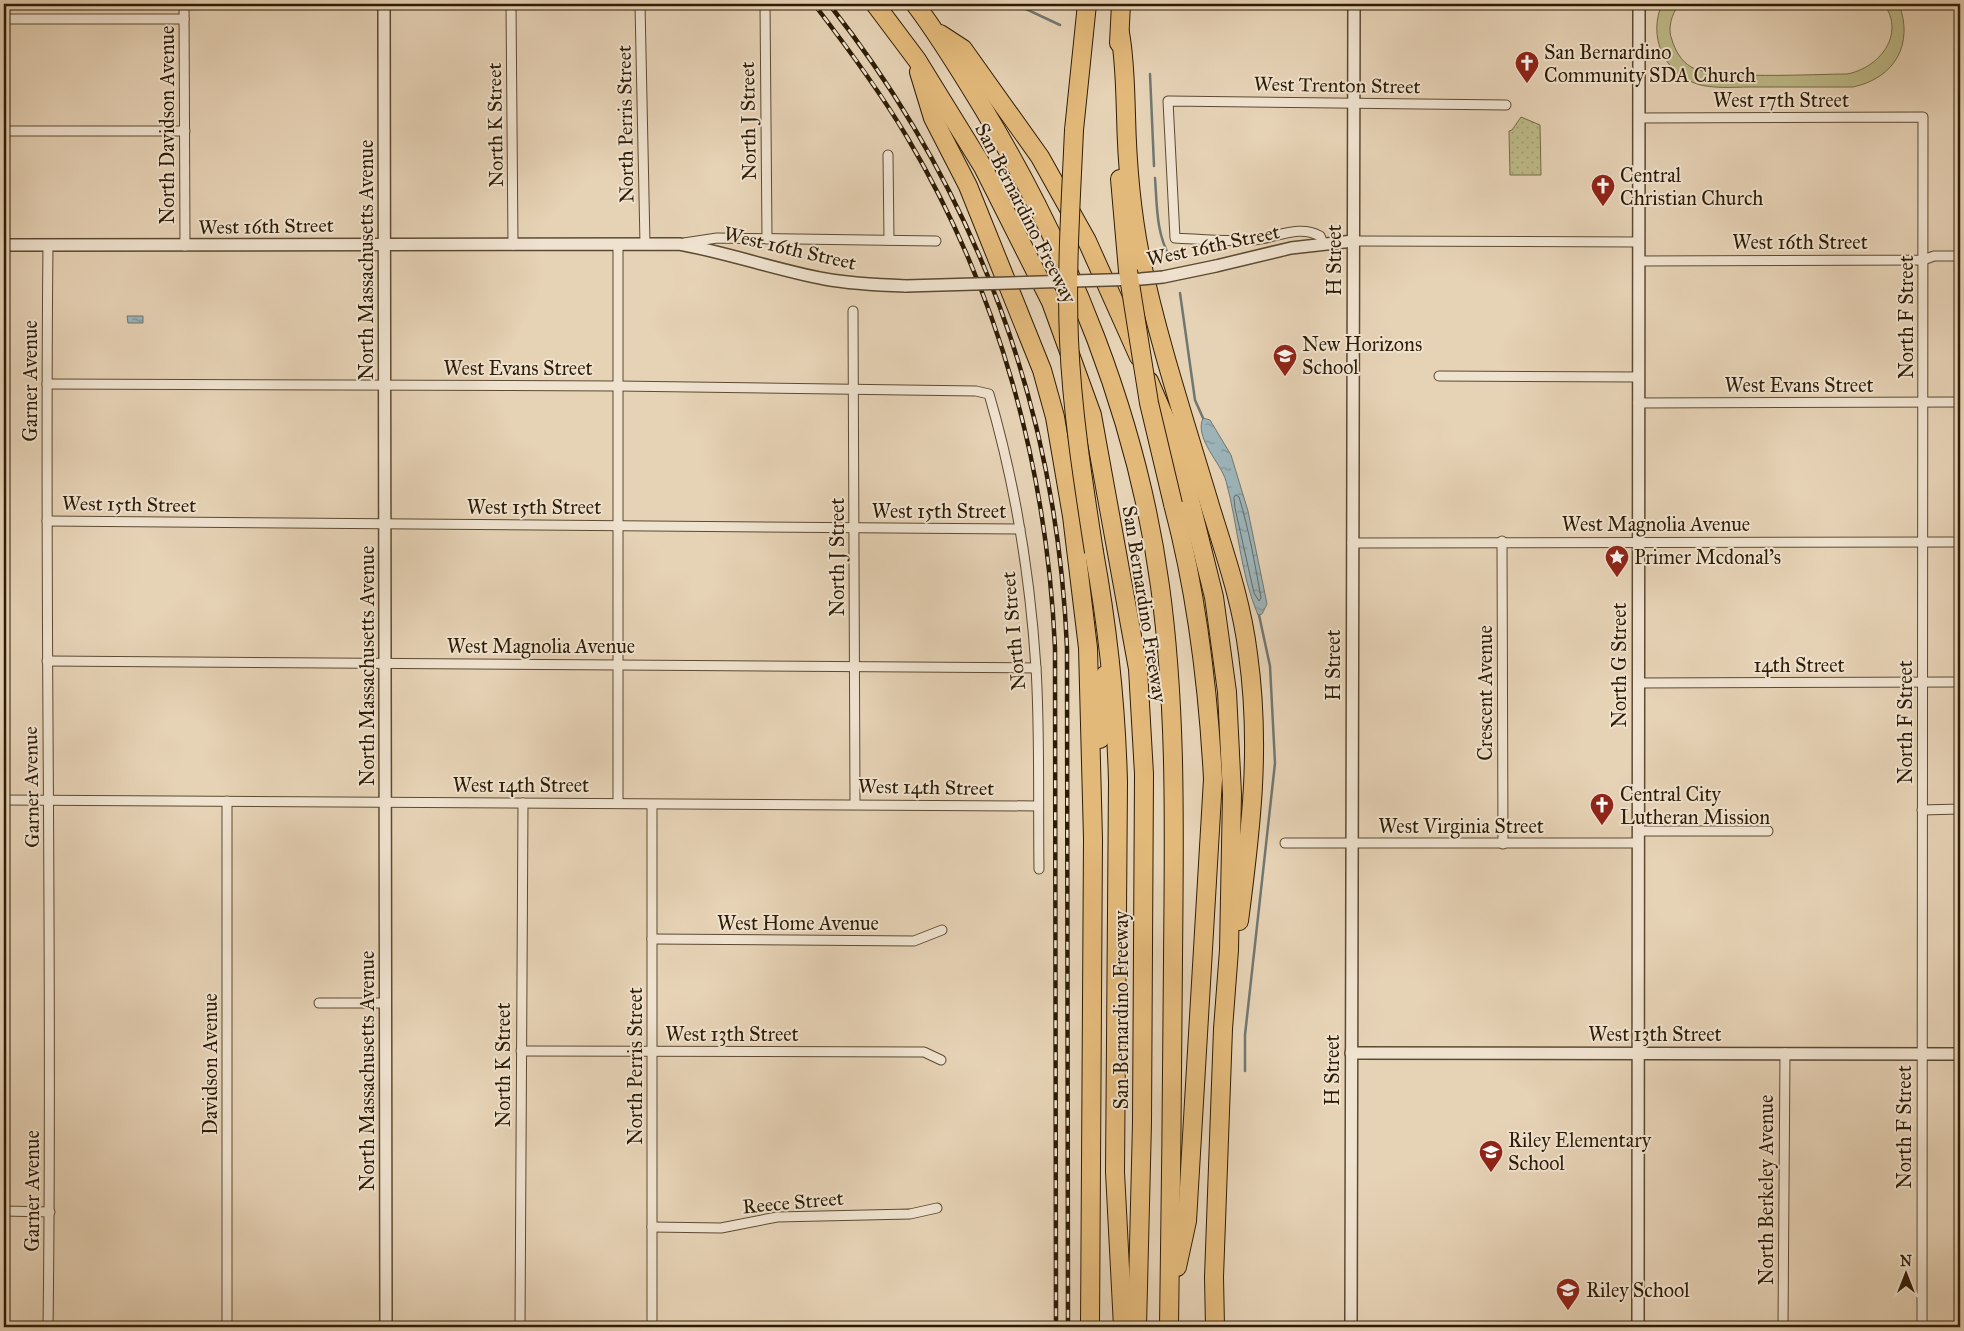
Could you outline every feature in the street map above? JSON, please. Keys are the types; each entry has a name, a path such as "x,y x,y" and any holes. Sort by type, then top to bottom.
{"highway":[{"name":"San Bernardino Freeway","path":"875,4 917,60 983,167 1051,302 1092,415 1138,669 1144,774 1142,1123 1137,1327"},
{"name":"San Bernardino Freeway","path":"915,4 937,33 999,134 1042,214 1094,335 1126,430 1146,509 1158,573 1169,663 1173,744 1174,904 1169,1327"},
{"path":"1087,4 1074,130 1069,241 1069,340 1080,460 1108,630 1115,698 1118,782 1114,1172 1122,1327"},
{"path":"1120,4 1120,33 1116,60 1120,203 1128,271 1149,403 1197,611 1209,706 1213,778 1188,1221 1169,1301"},
{"path":"937,33 963,49 1040,157 1087,241 1176,444 1214,597 1227,692 1232,794 1229,950 1223,1028 1216,1203 1215,1327"},
{"path":"1120,33 1124,59 1130,180 1140,252 1155,318 1238,598 1248,653 1255,716 1254,787 1237,944 1229,950"},
{"path":"917,60 924,95 933,118 968,186 1034,347 1054,417 1072,516 1085,615 1093,839 1090,1327"},
{"path":"1093,839 1108,630"}],"street":[{"name":"North Davidson Avenue","path":"184,4 185,246"},
{"name":"North Massachusetts Avenue","path":"384,4 384,384 387,664 386,1327"},
{"name":"North K Street","path":"511,4 513,245"},
{"name":"North Perris Street","path":"640,4 645,244"},
{"name":"North J Street","path":"765,4 767,239"},
{"name":"H Street","path":"1351,1327 1350,1053 1354,4"},
{"name":"North G Street","path":"1638,1327 1639,4"},
{"path":"4,19 184,19"},
{"name":"West Trenton Street","path":"1323,243 1317,234 1300,231 1260,239 1175,238 1168,101 1506,105"},
{"name":"West 17th Street","path":"1639,118 1924,117"},
{"name":"North F Street","path":"1922,1327 1924,117"},
{"path":"4,131 185,130"},
{"path":"888,155 889,240"},
{"name":"West 16th Street","path":"4,245 679,244 717,238 936,241"},
{"name":"West 16th Street","path":"679,244 733,255 823,279 906,286 1163,277 1291,248 1353,241 1638,242"},
{"path":"618,244 618,803"},
{"name":"Garner Avenue","path":"48,246 47,800 50,899 48,1327"},
{"name":"West 16th Street","path":"1638,261 1923,260 1934,256 1960,256"},
{"name":"North J Street","path":"853,311 855,804"},
{"path":"1440,376 1638,377"},
{"name":"West Evans Street","path":"47,384 617,386 976,391 989,394"},
{"name":"North I Street","path":"989,394 1006,454 1020,529 1036,668 1039,869"},
{"name":"West Evans Street","path":"1638,403 1960,402"},
{"name":"West 15th Street","path":"47,521 386,525 617,524 1020,529"},
{"name":"West Magnolia Avenue","path":"1352,542 1960,542"},
{"name":"Crescent Avenue","path":"1502,542 1503,844"},
{"name":"West Magnolia Avenue","path":"47,661 1036,668"},
{"name":"14th Street","path":"1638,682 1960,682"},
{"name":"West 14th Street","path":"4,800 1038,806"},
{"name":"Davidson Avenue","path":"227,802 227,1327"},
{"name":"North K Street","path":"520,1327 523,803"},
{"name":"North Perris Street","path":"652,805 652,1327"},
{"path":"1922,810 1960,809"},
{"path":"1638,831 1768,831"},
{"name":"West Virginia Street","path":"1285,843 1638,843"},
{"name":"West Home Avenue","path":"652,940 914,940 942,930"},
{"path":"319,1004 385,1003"},
{"name":"West 13th Street","path":"521,1051 924,1052 941,1060"},
{"name":"West 13th Street","path":"1350,1053 1960,1054"},
{"name":"North Berkeley Avenue","path":"1783,1327 1785,1053"},
{"name":"Reece Street","path":"652,1227 721,1228 777,1217 910,1214 937,1208"},
{"path":"4,1211 50,1212"}],"shaded area":[{"path":"1662,4 1679,4 1672,17 1670,31 1675,48 1681,58 1691,67 1720,74 1847,74 1859,71 1879,57 1886,48 1890,38 1892,27 1890,16 1884,4 1899,4 1904,33 1902,45 1890,67 1880,76 1853,87 1710,87 1697,84 1685,78 1667,62 1658,40 1658,16"},
{"path":"1521,117 1540,125 1541,175 1510,175 1509,131 1512,130"}],"water":[{"path":"127,316 143,316 143,323 128,323"},
{"path":"1203,418 1210,420 1231,455 1248,511 1267,604 1262,614 1258,615 1247,583 1226,481 1202,434"}],"waterway":[{"path":"1015,4 1060,25"},
{"path":"1150,74 1154,166"},
{"path":"1155,178 1160,229 1165,248 1170,257"},
{"path":"1180,293 1195,400 1203,418"},
{"path":"1245,1071 1245,1035 1275,763 1270,666 1259,615"}],"railway":[{"path":"814,4 885,102 907,137 939,196 968,257 992,319 1012,383 1029,448 1041,514 1050,581 1055,648 1056,1327"},
{"path":"829,4 881,76 927,150 967,227 1000,307 1026,389 1046,473 1060,559 1067,648 1068,1327"}],"place":[{"name":"San Bernardino Community SDA Church","path":"1527,84"},
{"name":"Central Christian Church","path":"1603,207"},
{"name":"New Horizons School","path":"1285,377"},
{"name":"Primer Mcdonal's","path":"1617,578"},
{"name":"Central City Lutheran Mission","path":"1602,826"},
{"name":"Riley Elementary School","path":"1491,1173"},
{"name":"Riley School","path":"1568,1311"}]}
